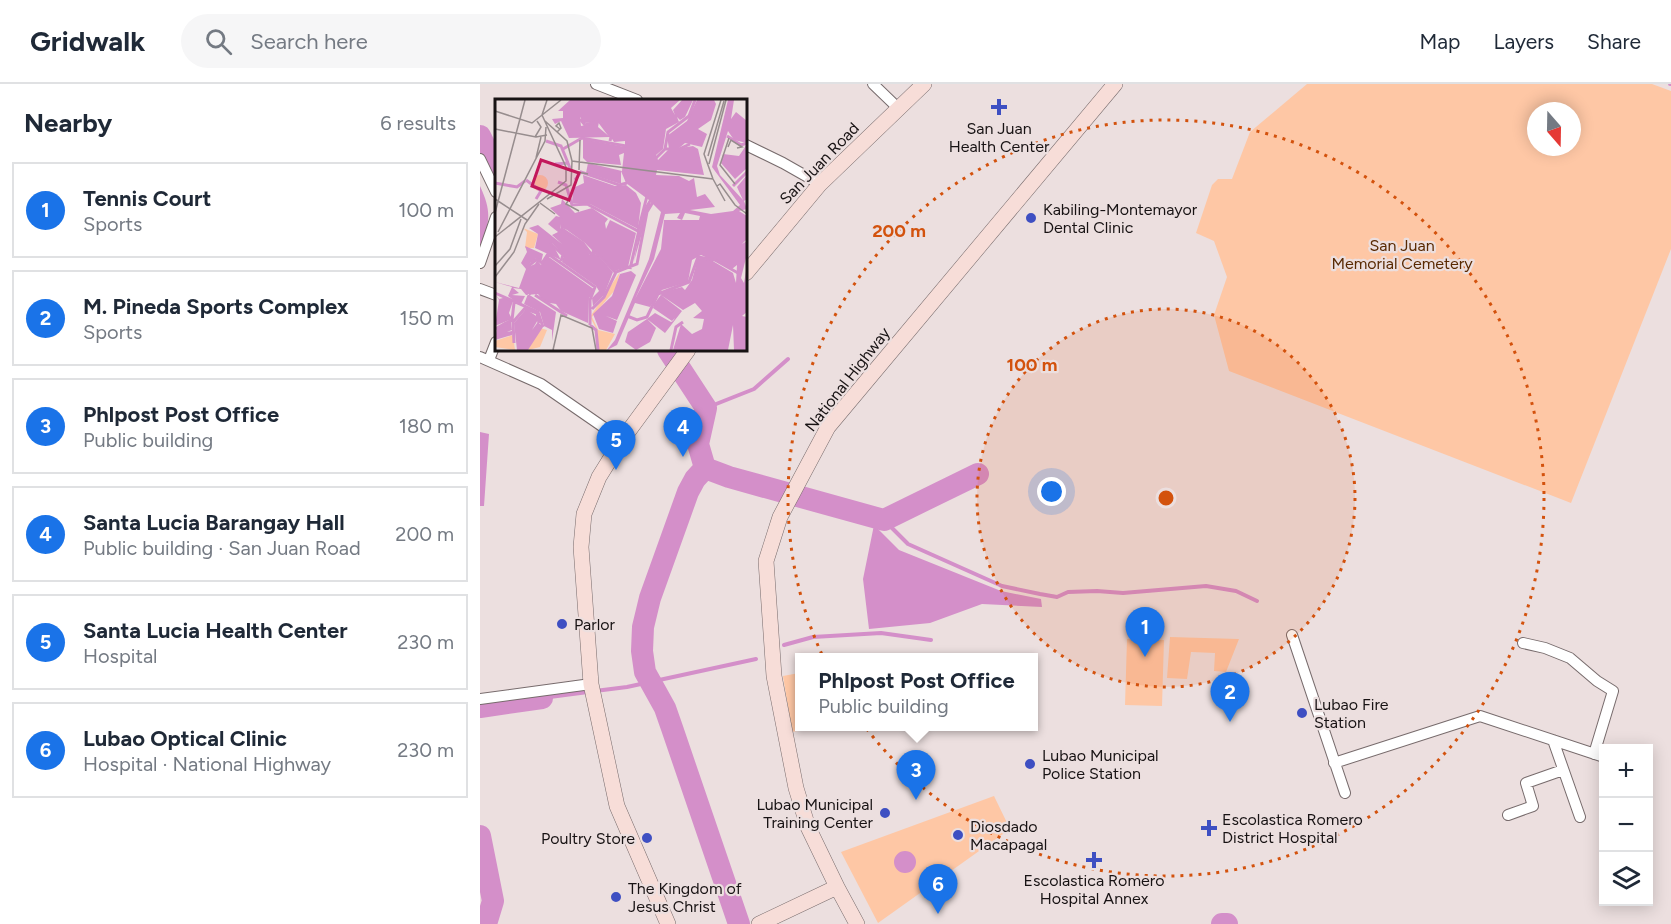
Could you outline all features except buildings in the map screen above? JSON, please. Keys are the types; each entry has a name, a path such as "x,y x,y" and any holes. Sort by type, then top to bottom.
{"main road":[{"name":"San Juan Road","path":"747,272 820,184 924,84"},
{"name":"National Highway","path":"857,924 808,827 796,788 774,676 766,561 780,517 828,427 1115,84"},
{"path":"668,924 617,806 592,690 581,547 584,514 599,477 622,440 681,361"},
{"path":"760,923 837,887"}],"street":[{"path":"596,84 634,99"},
{"path":"873,84 899,110"},
{"path":"747,145 820,184"},
{"path":"480,159 495,190"},
{"path":"480,263 495,221"},
{"path":"480,289 495,295"},
{"path":"495,344 485,359 541,384 622,440"},
{"path":"1292,635 1345,793"},
{"path":"1523,643 1545,648 1570,658 1597,681 1613,691 1601,744"},
{"path":"480,699 592,690"},
{"path":"1334,764 1480,716 1599,755"},
{"path":"1553,740 1580,817"},
{"path":"1508,815 1533,806 1526,783 1563,770"}],"green space":[{"name":"San Juan Memorial Cemetery","path":"1307,84 1652,84 1671,91 1671,249 1571,503 1229,371 1214,315 1227,277 1214,241 1196,233 1212,185 1218,179 1232,179 1250,132"},
{"path":"1170,637 1239,639 1226,672 1214,671 1215,653 1191,652 1187,679 1167,678"},
{"path":"1127,639 1164,640 1162,706 1125,705"},
{"path":"795,674 797,731 792,732 783,676"},
{"path":"994,796 1010,829 878,923 841,852"}],"shaded area":[{"path":"480,186 488,217 480,248"},
{"path":"480,432 489,434 484,506 480,506"},
{"path":"874,525 899,550 1001,591 1041,599 1042,607 982,604 930,623 869,629 863,579"},
{"path":"905,851 913,854 916,862 913,870 905,873 897,870 894,862 897,854"}],"waterway":[{"path":"480,136 495,166"},
{"path":"669,351 706,408 698,444 705,468 729,477 884,520 978,474"},
{"path":"706,408 754,389 788,359"},
{"path":"705,468 695,479 688,492 650,598 643,627 642,651 645,672 665,708 739,924"},
{"path":"884,520 908,544 1002,586 1057,597 1068,592 1123,593 1206,586 1236,591 1257,601"},
{"path":"784,645 813,637 881,633 931,640"},
{"path":"595,691 627,687 756,659"},
{"path":"542,698 588,692"},
{"path":"480,707 542,698"},
{"path":"480,836 493,901 486,924"},
{"path":"1222,924 1227,924"}],"place":[{"name":"San Juan Health Center","path":"999,107"},
{"name":"Kabiling-Montemayor Dental Clinic","path":"1031,218"},
{"name":"Santa Lucia Barangay Hall","path":"683,457"},
{"name":"Santa Lucia Health Center","path":"616,470"},
{"name":"Parlor","path":"562,624"},
{"name":"Tennis Court","path":"1145,657"},
{"name":"Lubao Fire Station","path":"1302,713"},
{"name":"M. Pineda Sports Complex","path":"1230,722"},
{"name":"Lubao Municipal Police Station","path":"1030,764"},
{"name":"Phlpost Post Office","path":"916,800"},
{"name":"Lubao Municipal Training Center","path":"885,813"},
{"name":"Escolastica Romero District Hospital","path":"1209,828"},
{"name":"Diosdado Macapagal","path":"958,835"},
{"name":"Poultry Store","path":"647,838"},
{"name":"Escolastica Romero Hospital Annex","path":"1094,860"},
{"name":"The Kingdom of Jesus Christ","path":"616,897"},
{"name":"Lubao Optical Clinic","path":"938,914"}]}
